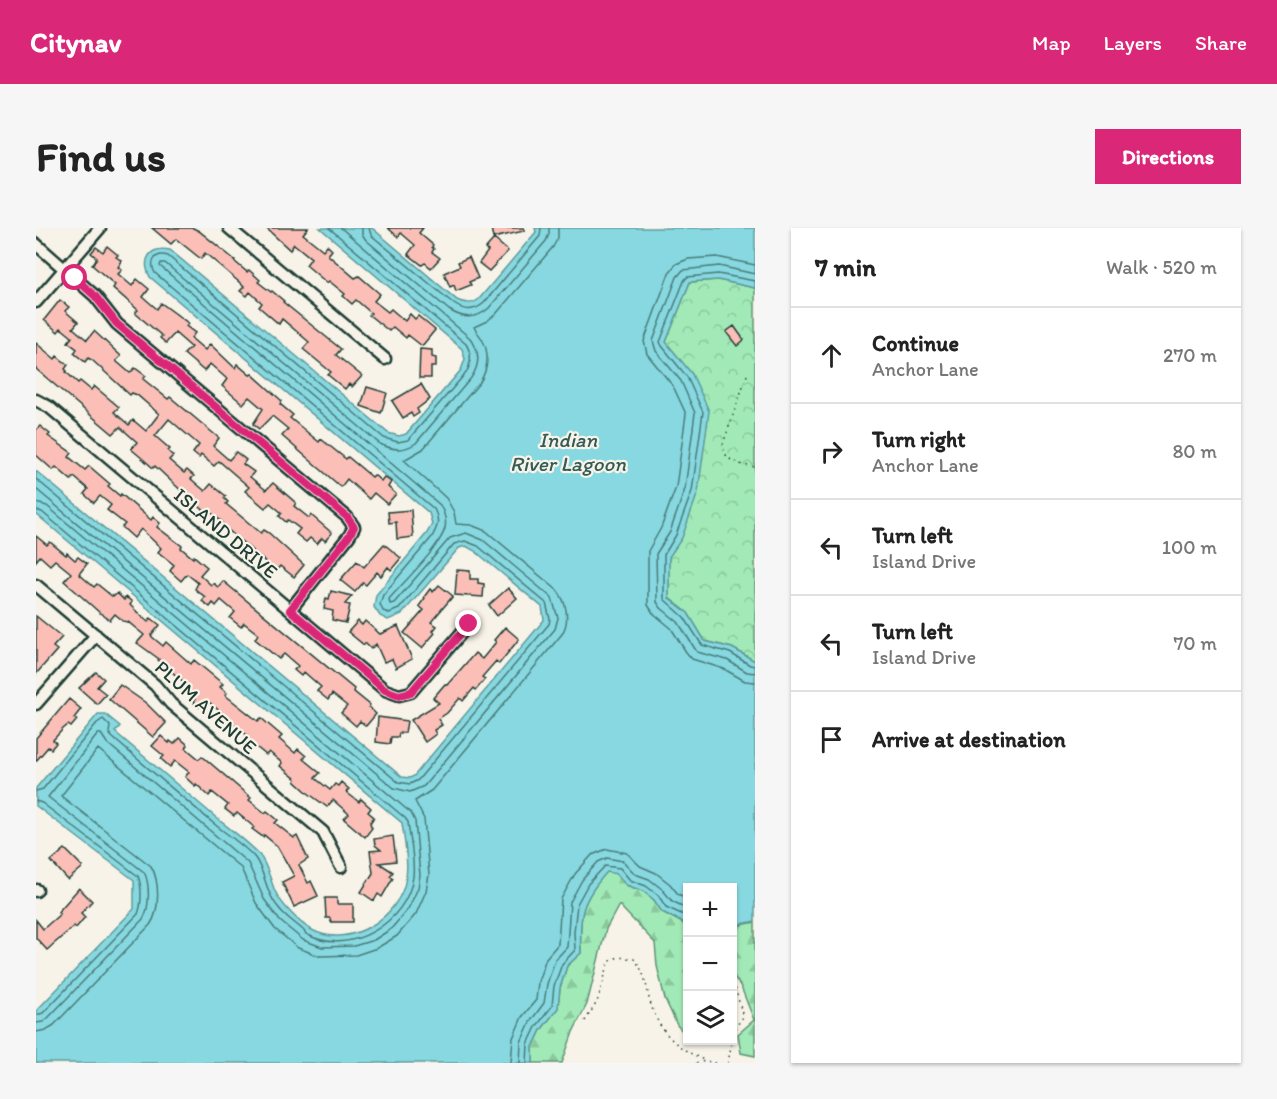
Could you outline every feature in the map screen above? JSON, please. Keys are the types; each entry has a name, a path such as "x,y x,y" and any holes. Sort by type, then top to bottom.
{"street":[{"path":"36,302 100,228"},
{"path":"229,228 385,359"},
{"path":"36,244 95,296 117,324 347,517 354,527 290,610"},
{"name":"ISLAND DRIVE","path":"36,400 49,407 385,690 399,695 411,692 469,624"},
{"name":"PLUM AVENUE","path":"36,585 155,685 171,704 323,832 341,867"},
{"path":"36,704 96,634"}],"path":[{"path":"747,375 723,444 723,451 729,459 740,465 755,467"},
{"path":"585,1021 597,1002 609,962 618,957 634,959 642,968 653,1013 665,1034 684,1051 715,1063"},
{"path":"737,996 742,1017 737,1025"},
{"path":"728,1063 731,1045"},
{"path":"696,1063 706,1061"}],"green space":[{"path":"718,280 755,288 755,661 732,648 705,641 688,613 669,598 666,342 690,282"},
{"path":"607,871 617,874 626,885 643,891 654,900 662,912 683,923 683,1032 677,1025 665,999 657,966 655,943 619,905 606,929 587,1004 573,1032 562,1063 533,1063 533,1047 541,1030 558,1008 560,988 567,966 581,953 583,909"},
{"path":"755,922 755,1056 741,1053 738,1034 754,1020 737,981 737,926"}],"water":[{"name":"Indian River Lagoon","path":"320,228 372,228 457,300 468,303 479,299 536,232 535,228 755,228 755,288 718,280 690,282 666,342 692,374 709,411 698,492 682,538 669,557 669,598 688,613 705,641 732,648 755,661 755,921 737,925 737,883 683,883 683,922 662,912 654,900 643,891 626,885 617,874 607,872 587,900 581,918 581,953 567,966 560,988 558,1008 541,1030 533,1047 533,1063 36,1063 36,1011 134,909 134,880 36,806 36,788 98,714 105,714 120,726 115,732 258,853 264,861 281,902 296,918 312,930 326,935 342,936 357,933 384,917 402,892 407,864 402,823 36,514 36,471 402,777 414,776 544,620 542,607 466,546 459,548 402,614 388,620 380,616 374,607 376,595 427,533 432,524 429,513 150,277 147,271 149,255 157,250 170,250 388,433 399,436 406,434 461,370 465,359 462,349"}],"building":[{"path":"152,228 193,228 199,231 247,272 249,270 260,280 258,282 341,349 336,355 362,376 352,387 349,384 345,389 328,375 331,372 303,349 309,342 282,319 279,324 259,307 262,303 250,292 247,296 240,291 244,287 205,253 201,259 176,239 171,244"},
{"path":"266,228 308,228 303,234 323,250 327,245 332,250 328,255 355,278 359,276 380,294 374,301 388,312 391,309 405,321 410,314 415,319 418,316 435,330 422,346 408,335 406,338 393,327 389,331 369,315 371,313 356,300 352,304 343,296 345,294 329,281 327,283 306,265 311,258 294,244 290,250"},
{"path":"388,228 423,228 419,233 433,245 432,252 440,258 431,268 425,263 422,265 408,254 415,245 401,233 398,237"},
{"path":"491,228 524,228 524,231 493,238"},
{"path":"494,239 508,251 489,271 479,263 488,251 485,249"},
{"path":"107,246 122,261 118,267 122,270 118,274 132,286 137,279 149,289 143,297 157,309 161,303 188,323 186,326 195,333 191,338 205,350 210,344 235,368 237,364 250,375 252,374 282,401 280,404 293,415 290,418 319,442 321,439 372,477 374,475 381,481 384,477 391,482 388,487 396,494 387,504 374,493 369,499 347,479 341,487 282,436 288,429 272,416 259,429 253,424 263,409 249,397 243,404 222,386 227,379 210,364 204,371 184,354 191,347 175,333 166,343 160,338 162,336 135,313 138,310 113,288 115,285 92,265 97,258 91,253 96,247 103,252"},
{"path":"469,257 478,278 469,282 471,285 456,291 454,285 450,287 444,273 460,266 458,262"},
{"path":"60,300 69,307 65,311 78,322 73,328 87,340 94,331 121,356 116,361 130,373 135,368 146,376 143,379 168,399 170,397 219,438 213,446 229,460 236,452 246,460 243,464 254,472 250,477 266,490 273,483 296,503 294,506 309,518 311,515 332,533 325,541 322,538 317,544 310,538 306,542 296,534 300,529 279,516 282,513 270,503 265,508 245,491 249,487 219,461 214,466 201,455 199,458 193,453 199,445 169,419 155,436 170,449 168,451 173,456 169,460 184,473 187,470 194,476 191,479 205,491 211,484 226,496 224,498 228,502 226,504 261,533 264,530 269,533 304,565 294,577 280,566 276,571 208,510 206,512 189,498 155,466 153,468 131,449 137,442 120,427 113,434 36,369 36,343 55,359 57,356 68,365 66,372 78,383 80,381 91,390 94,386 119,407 114,412 129,425 133,420 146,431 159,414 137,395 132,393 130,395 92,360 88,358 85,362 74,353 77,349 68,342 72,337 61,328 58,332 44,320"},
{"path":"734,326 744,340 737,346 726,332"},
{"path":"420,349 432,350 432,357 436,358 436,367 431,367 431,378 419,378"},
{"path":"421,384 430,399 417,409 419,413 413,417 411,413 403,418 392,401"},
{"path":"367,387 387,393 381,413 361,406"},
{"path":"40,426 50,434 48,436 72,453 69,457 85,470 89,466 120,496 121,494 151,520 153,517 160,523 157,527 207,567 200,575 211,585 213,583 218,587 223,581 354,689 353,691 370,705 369,707 376,714 366,726 360,721 356,726 341,713 347,706 332,694 328,700 317,691 321,687 304,672 301,676 294,670 298,666 284,654 279,659 255,639 258,634 244,623 241,627 230,618 235,612 221,600 216,606 213,603 210,607 202,601 205,597 195,589 198,583 187,574 181,581 170,571 174,565 158,552 161,548 141,529 134,538 122,527 125,524 107,510 111,505 100,496 94,503 84,494 88,489 74,477 71,480 56,467 53,470 36,455 36,430"},
{"path":"411,510 413,537 397,539 396,522 389,523 388,512"},
{"path":"36,536 47,545 50,542 66,555 67,553 75,560 78,557 87,564 79,574 94,587 97,584 113,597 117,593 124,600 126,597 132,602 130,605 148,622 151,618 160,625 151,636 163,646 166,642 191,664 194,660 223,684 220,687 227,693 225,695 258,721 261,718 282,736 279,739 295,753 298,749 306,756 303,759 320,773 315,778 330,790 335,784 338,786 341,782 349,789 346,792 359,802 361,799 371,808 368,812 374,817 370,823 372,828 365,837 344,819 349,814 333,800 327,807 308,793 280,766 282,763 269,752 266,755 245,738 247,735 223,717 224,715 209,702 205,701 199,707 193,702 195,699 183,689 186,684 159,659 137,643 144,635 115,614 110,620 64,581 71,573 55,560 50,565 40,556 36,561"},
{"path":"384,544 401,558 391,570 388,567 381,576 377,572 366,585 363,583 355,592 340,580 357,561 364,567"},
{"path":"457,570 470,571 470,579 478,579 478,583 484,584 483,597 455,595"},
{"path":"439,585 453,596 431,622 437,626 433,631 435,633 422,648 404,633 424,610 419,606 424,597 430,589 433,592"},
{"path":"508,588 517,598 497,616 489,605"},
{"path":"331,591 352,596 345,604 350,605 346,623 332,620 333,611 324,609 326,598 329,599"},
{"path":"36,616 62,637 53,647 57,650 36,674"},
{"path":"358,621 362,625 365,621 380,634 398,626 412,659 396,668 392,659 384,662 376,644 371,649 348,632"},
{"path":"505,627 519,639 499,664 496,661 482,677 485,679 476,690 474,688 463,701 460,698 447,713 438,719 442,725 434,730 436,734 425,742 411,720 439,703 433,698 445,684 447,685 475,653 482,659"},
{"path":"96,672 104,679 97,687 106,694 97,704 79,688"},
{"path":"120,685 146,703 166,723 153,737 109,699"},
{"path":"69,699 81,709 74,718 77,720 71,727 68,725 63,729 53,740 56,743 51,749 48,747 36,761 36,738"},
{"path":"378,717 407,721 405,733 399,733 398,737 391,737 390,744 376,742"},
{"path":"161,736 174,744 180,738 188,745 186,748 199,759 202,756 251,798 249,800 278,820 275,823 294,838 297,836 308,859 299,865 308,883 311,881 318,896 294,907 282,882 294,876 277,846 252,829 254,827 237,813 234,816 225,809 228,805 212,792 209,796 196,784 195,786 185,777 189,772 175,761 170,767 161,759 164,756 152,746"},
{"path":"393,836 396,861 379,863 393,872 390,876 393,878 382,897 378,894 374,901 361,892 373,873 370,851 381,850 375,845 374,839"},
{"path":"65,849 83,867 68,880 51,861"},
{"path":"79,888 92,901 81,913 85,917 76,928 74,926 47,950 36,938 36,920 43,929 60,914 58,912"},
{"path":"325,898 337,898 337,904 353,904 353,922 331,922 330,918 326,918"}],"route":[{"path":"75,278 95,296 117,324 347,517 354,527 290,610 385,690 399,695 411,692 469,624"}]}
